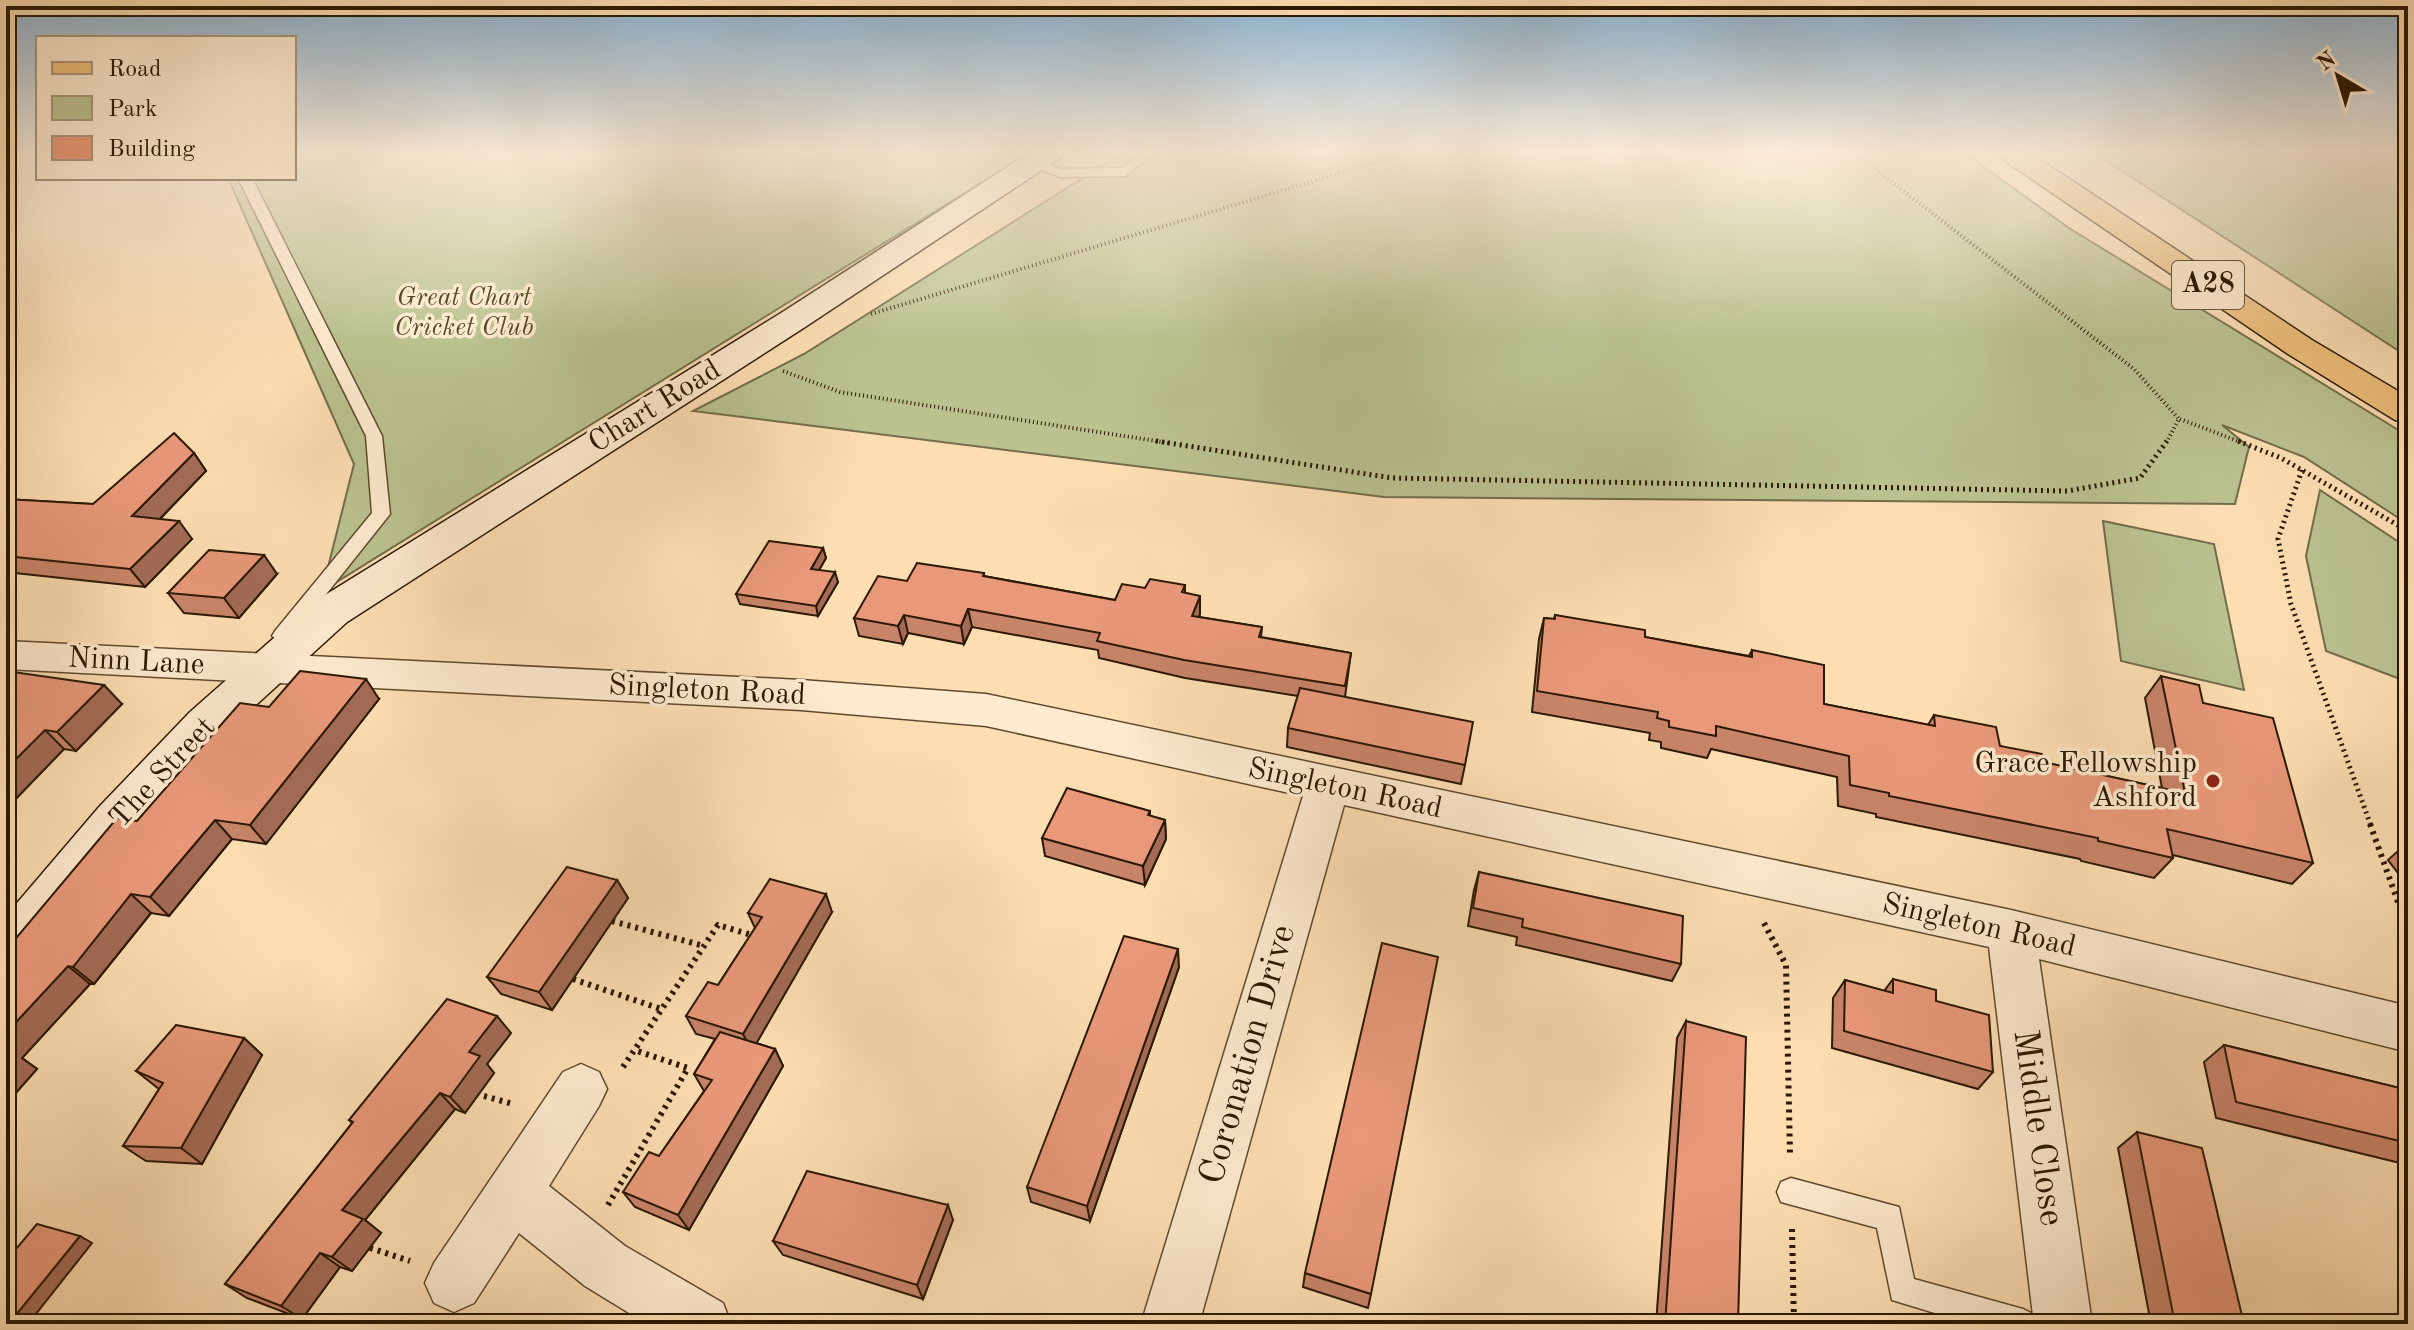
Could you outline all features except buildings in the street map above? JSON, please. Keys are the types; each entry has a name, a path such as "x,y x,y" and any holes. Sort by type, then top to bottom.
{"main road":[{"name":"A28","path":"2103,214 2300,347 2408,412"}],"street":[{"name":"Chart Road","path":"266,670 332,611 955,214"},
{"name":"Ninn Lane","path":"6,655 266,670"},
{"name":"Singleton Road","path":"266,670 801,695 986,710 2011,931 2408,1029"},
{"name":"The Street","path":"6,955 116,821 206,724 266,670"},
{"name":"Coronation Drive","path":"1170,1324 1328,786"},
{"name":"Middle Close","path":"2011,931 2063,1324"},
{"path":"434,1273 513,1193 581,1089"},
{"path":"513,1193 605,1266 692,1321"}],"lane":[{"path":"263,214 374,436 381,514 271,648 266,670"},
{"path":"1791,1192 1889,1217 1902,1290 2023,1324"}],"path":[{"path":"869,315 1205,214"},
{"path":"1933,214 2134,369 2179,419 2281,458 2408,531"},
{"path":"792,361 781,370 840,392 1392,478 2067,491 2140,478 2165,445 2179,419"},
{"path":"2302,470 2278,539 2291,604 2408,930"},
{"path":"1737,873 1786,965 1794,1324"},
{"path":"612,921 704,946"},
{"path":"581,1089 605,1093 718,925 762,938"},
{"path":"573,979 661,1009"},
{"path":"583,1249 688,1068 634,1050"},
{"path":"370,1248 434,1273"}],"green space":[{"name":"Great Chart Cricket Club","path":"244,214 931,214 322,591 354,464"},
{"path":"1026,214 2050,214 2408,436 2408,524 2304,457 2222,425 2249,447 2235,504 1384,497 693,411 804,354"},
{"path":"2188,214 2408,214 2408,357"},
{"path":"2320,490 2408,548 2408,682 2326,651 2306,556"},
{"path":"2103,521 2214,544 2244,690 2121,661"}],"place":[{"name":"Grace Fellowship Ashford","path":"2213,781"}]}
